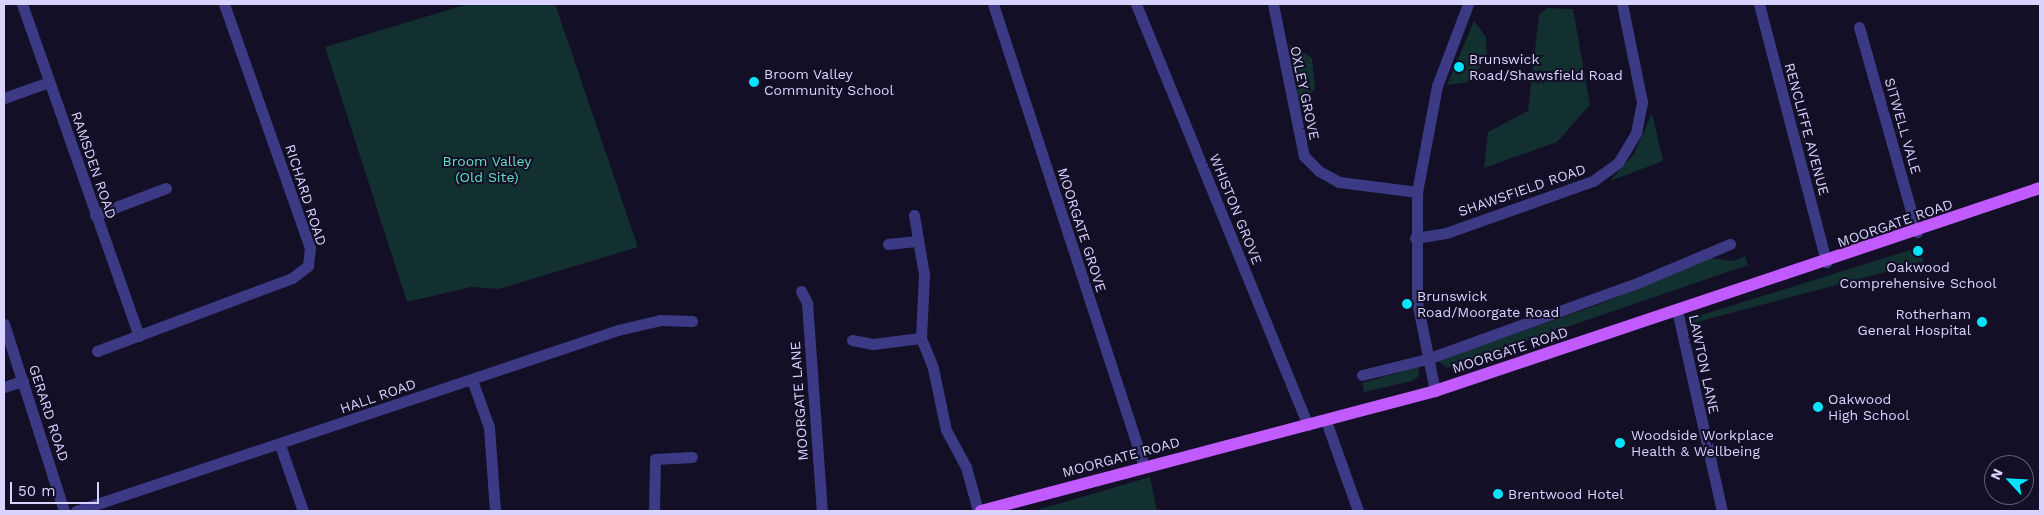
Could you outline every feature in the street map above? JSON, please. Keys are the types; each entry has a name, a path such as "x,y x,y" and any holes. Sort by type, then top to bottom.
{"main road":[{"name":"MOORGATE ROAD","path":"979,511 1144,465 1308,426 1434,391 1917,232 2040,188"}],"street":[{"name":"RAMSDEN ROAD","path":"22,4 139,336"},
{"name":"RICHARD ROAD","path":"98,351 292,278 308,266 311,258 224,4"},
{"name":"MOORGATE GROVE","path":"993,4 1144,465"},
{"name":"WHISTON GROVE","path":"1136,4 1308,426"},
{"name":"OXLEY GROVE","path":"1273,4 1296,130 1304,156 1319,171 1339,182 1417,192"},
{"path":"1434,391 1417,302 1415,238 1417,192 1436,86 1468,4"},
{"name":"SHAWSFIELD ROAD","path":"1415,238 1438,235 1593,181 1618,163 1636,133 1642,102 1622,4"},
{"name":"RENCLIFFE AVENUE","path":"1759,4 1826,262"},
{"name":"SITWELL VALE","path":"1859,27 1917,232"},
{"path":"4,98 49,82"},
{"path":"96,215 166,188"},
{"path":"914,214 924,274 921,338 933,368 946,430 966,467 979,511"},
{"path":"888,244 918,241"},
{"name":"MOORGATE ROAD","path":"1362,375 1427,359 1637,283 1730,244"},
{"name":"MOORGATE LANE","path":"801,291 807,303 822,511"},
{"name":"LAWTON LANE","path":"1677,310 1722,511"},
{"name":"HALL ROAD","path":"76,511 641,323 692,321"},
{"name":"GERARD ROAD","path":"4,324 64,511"},
{"path":"852,340 873,344 921,338"},
{"path":"472,380 489,427 495,511"},
{"path":"4,387 23,381"},
{"path":"1326,421 1358,511"},
{"path":"280,444 303,511"},
{"path":"654,511 655,459 692,457"}],"green space":[{"name":"Broom Valley (Old Site)","path":"468,4 555,4 638,247 499,289 471,287 407,302 325,47"},
{"path":"1547,8 1573,9 1590,105 1557,142 1484,168 1488,132 1528,111 1539,15"},
{"path":"1474,21 1486,37 1487,57 1469,82 1447,85"},
{"path":"1289,44 1312,58 1315,88 1300,109"},
{"path":"1652,113 1663,161 1610,181 1634,154"},
{"path":"1923,246 1923,262 1693,323 1692,318"},
{"path":"1745,256 1748,265 1447,368 1438,361 1600,304 1710,258 1734,261"},
{"path":"1418,367 1419,376 1412,381 1364,392 1362,383"},
{"path":"1150,477 1157,511 1034,511 1037,510"}],"place":[{"name":"Brunswick Road/Shawsfield Road","path":"1459,67"},
{"name":"Broom Valley Community School","path":"754,82"},
{"name":"Oakwood Comprehensive School","path":"1918,251"},
{"name":"Brunswick Road/Moorgate Road","path":"1407,304"},
{"name":"Rotherham General Hospital","path":"1982,322"},
{"name":"Oakwood High School","path":"1818,407"},
{"name":"Woodside Workplace Health & Wellbeing","path":"1620,443"},
{"name":"Brentwood Hotel","path":"1498,494"}]}
